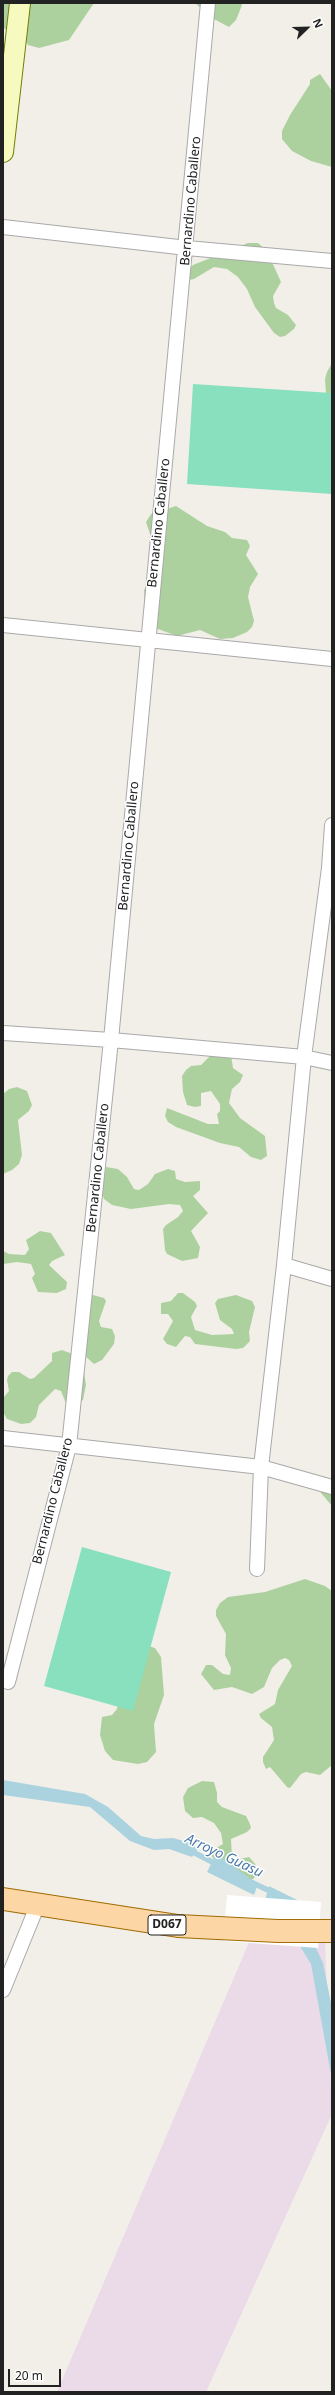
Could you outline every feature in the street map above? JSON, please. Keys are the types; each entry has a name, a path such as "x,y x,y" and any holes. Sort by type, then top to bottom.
{"main road":[{"name":"D067","path":"3,1899 178,1926 278,1932 332,1931"}],"street":[{"path":"3,152 20,3"},
{"name":"Bernardino Caballero","path":"8,1682 69,1446 111,1040 148,641 187,248 208,3"},
{"path":"3,227 187,248 332,260"},
{"path":"3,625 332,659"},
{"path":"257,1569 261,1467 284,1265 304,1057 330,868 332,825"},
{"path":"3,1033 111,1040 304,1057 332,1063"},
{"path":"284,1265 332,1279"},
{"path":"3,1438 261,1467 332,1487"},
{"path":"3,1990 38,1904"}],"shaded area":[{"path":"250,1940 325,1942 332,2114 206,2392 57,2392"}],"green space":[{"path":"3,3 94,3 69,40 39,48 28,45 23,37 3,28"},
{"path":"195,3 241,3 242,5 236,20 229,27 212,18"},
{"path":"320,74 332,91 332,167 311,161 292,151 282,139 282,131 290,115 310,84 310,80"},
{"path":"248,243 258,243 267,251 281,282 273,296 274,303 276,308 288,315 296,325 294,329 285,336 280,337 274,333 255,307 247,289 238,277 227,269 214,267 194,279 189,280 189,269 193,265"},
{"path":"332,363 332,409 326,393 325,379"},
{"path":"193,384 332,393 332,494 187,484"},
{"path":"176,506 207,526 225,532 232,538 247,540 250,546 246,555 258,574 250,587 248,597 254,621 252,627 247,632 233,638 220,639 200,630 177,636 158,629 153,631 145,609 144,589 155,592 158,545 150,534 146,522 151,514"},
{"path":"212,1054 231,1055 233,1068 243,1075 240,1082 232,1089 229,1103 240,1118 265,1136 267,1156 261,1160 251,1157 239,1147 220,1143 176,1127 168,1122 165,1116 167,1108 208,1124 219,1124 217,1114 220,1111 220,1104 211,1091 201,1093 201,1106 195,1107 187,1105 183,1092 182,1076 186,1070 191,1066 201,1065"},
{"path":"17,1087 27,1091 32,1105 29,1111 18,1120 22,1155 19,1164 12,1170 3,1174 3,1094 9,1089"},
{"path":"106,1167 118,1169 127,1177 134,1189 139,1190 148,1184 155,1174 168,1169 175,1171 176,1179 185,1182 200,1181 200,1190 193,1196 208,1213 191,1231 200,1247 198,1258 182,1261 167,1254 165,1250 163,1229 183,1211 180,1205 169,1204 131,1209 112,1205 104,1199 102,1192"},
{"path":"40,1231 51,1233 65,1255 52,1261 49,1265 67,1282 66,1289 57,1293 38,1292 32,1278 35,1274 31,1264 17,1262 3,1264 3,1251 9,1254 25,1255 29,1249 26,1240"},
{"path":"178,1293 183,1293 195,1302 197,1306 191,1317 195,1330 212,1335 234,1334 232,1329 220,1320 215,1303 218,1299 236,1295 252,1301 255,1307 249,1332 250,1341 243,1348 236,1349 195,1344 190,1337 185,1336 176,1347 167,1344 163,1339 173,1321 168,1314 161,1314 161,1303 171,1301"},
{"path":"93,1295 104,1298 106,1301 99,1321 101,1327 112,1329 115,1336 114,1344 102,1360 94,1364 85,1356 88,1297"},
{"path":"62,1350 78,1356 83,1366 86,1385 83,1400 73,1407 67,1406 61,1391 55,1389 39,1405 36,1417 30,1423 21,1424 7,1419 3,1412 3,1398 9,1391 7,1380 8,1376 12,1372 19,1372 30,1379 34,1378 52,1361 52,1353"},
{"path":"332,1479 332,1506 321,1493 319,1487 325,1480"},
{"path":"82,1547 171,1572 133,1711 44,1686"},
{"path":"305,1579 325,1586 332,1591 332,1765 320,1775 306,1772 301,1774 290,1788 287,1787 270,1767 266,1769 263,1762 263,1757 274,1740 272,1727 261,1718 259,1714 275,1704 278,1690 292,1666 289,1660 285,1658 280,1660 272,1668 264,1687 252,1694 232,1687 214,1690 201,1674 206,1665 212,1665 223,1674 230,1675 231,1668 225,1655 226,1634 216,1616 216,1610 220,1603 228,1597 265,1592"},
{"path":"145,1645 155,1648 161,1657 164,1695 154,1724 156,1752 147,1762 138,1764 113,1760 105,1751 100,1735 102,1717 112,1715 117,1709 122,1681"},
{"path":"202,1781 214,1782 217,1793 217,1802 222,1807 246,1816 251,1828 247,1832 231,1839 232,1858 235,1860 249,1857 256,1865 256,1876 253,1879 240,1882 215,1861 209,1852 223,1844 221,1833 214,1823 202,1817 193,1818 185,1811 183,1797 188,1788"}],"water":[{"path":"3,1780 85,1794 108,1807 141,1836 154,1839 173,1838 187,1842 198,1849 192,1857 169,1849 154,1850 130,1841 90,1807 3,1795"},
{"path":"216,1854 258,1884 254,1895 207,1872"},
{"path":"269,1886 303,1903 264,1904"},
{"path":"300,1946 315,1946 323,1963 332,2008 332,2080 311,1964"}],"pier":[{"path":"227,1895 321,1902 318,1948 223,1941"}],"waterway":[{"name":"Arroyo Guasu","path":"189,1850 218,1865"},
{"name":"Arroyo Guasu","path":"251,1882 274,1893"}]}
